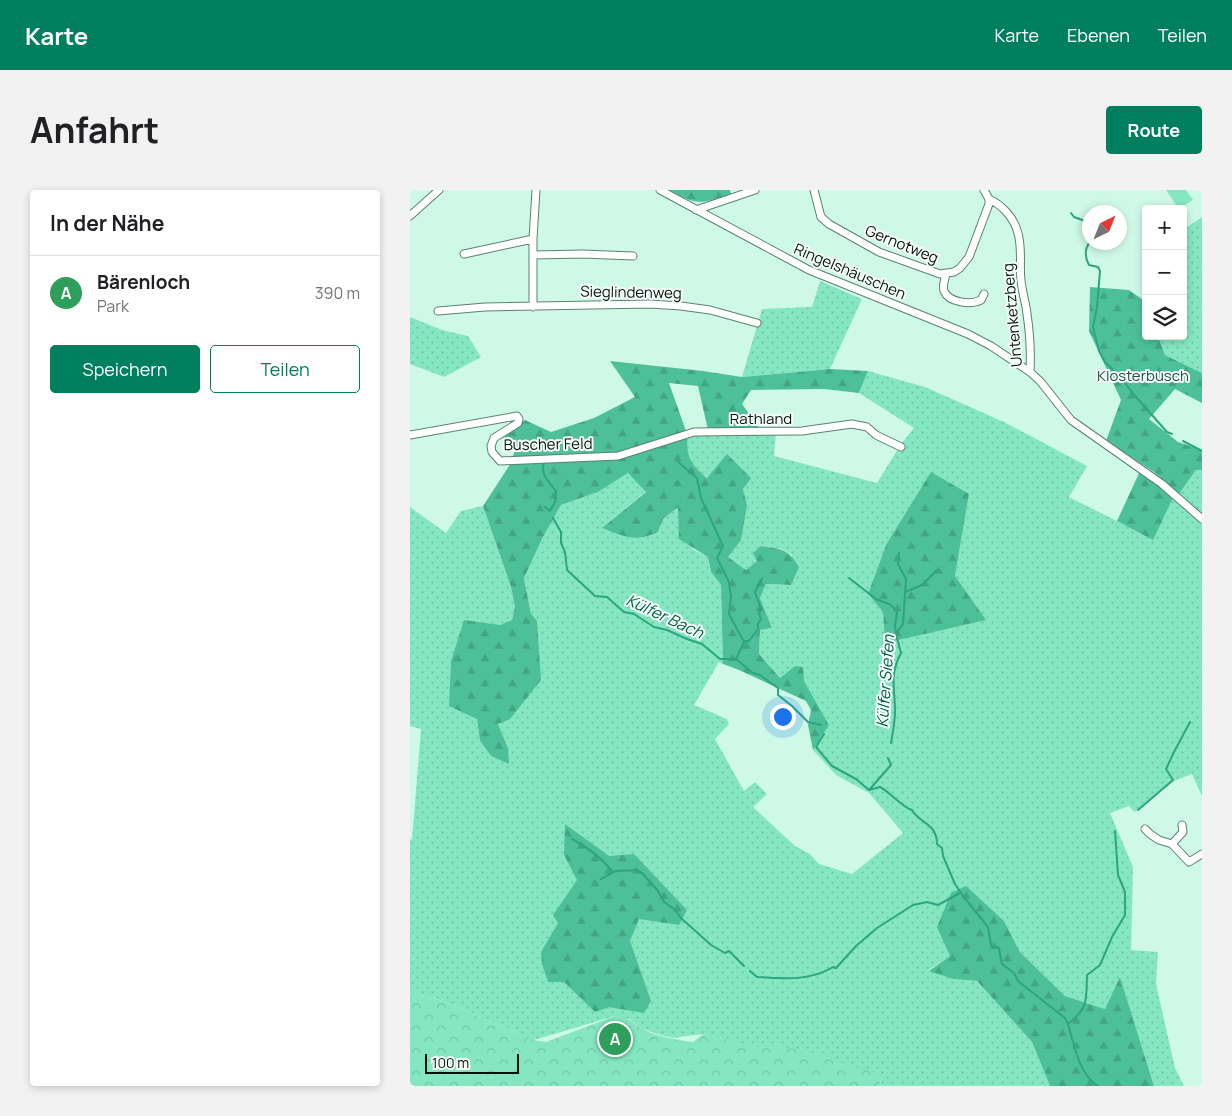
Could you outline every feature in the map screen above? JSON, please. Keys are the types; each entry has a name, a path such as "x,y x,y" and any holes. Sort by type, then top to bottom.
{"street":[{"path":"410,216 439,190"},
{"path":"533,307 533,239 536,190"},
{"name":"Ringelshäuschen","path":"660,190 810,270 976,338 1030,372"},
{"path":"696,210 755,190"},
{"name":"Gernotweg","path":"814,190 821,216 829,224 879,252 930,272 946,274 960,268 969,257 980,230 989,199"},
{"path":"984,190 989,199"},
{"name":"Untenketzberg","path":"989,199 1000,206 1013,220 1017,230 1020,246 1021,280 1027,315 1030,372 1040,381 1071,420 1162,484 1202,519"},
{"path":"464,254 533,239"},
{"path":"533,255 584,254 634,256"},
{"path":"946,274 944,292 950,297 964,303 971,303 981,300 984,294"},
{"name":"Sieglindenweg","path":"438,311 485,307 650,304 710,310 757,323"},
{"name":"Buscher Feld","path":"410,435 515,416 520,419 518,423 492,441 492,452 500,461 618,456"},
{"name":"Rathland","path":"618,456 694,432 802,432 852,424 867,427 876,435 901,447"},
{"path":"1172,844 1183,832 1182,825"},
{"path":"1146,829 1159,840 1172,844 1189,862 1202,854"}],"green space":[{"path":"668,190 730,190 731,194 699,202 686,199"},
{"path":"1166,190 1186,190 1193,200 1185,205 1176,205"},
{"path":"1202,217 1202,373 1165,355 1159,340 1187,340 1187,227"},
{"path":"820,281 862,299 830,369 742,377 762,309 812,307"},
{"name":"Klosterbusch","path":"1090,287 1129,290 1142,299 1142,340 1159,340 1165,355 1202,373 1202,403 1175,389 1149,419 1178,442 1202,450 1202,470 1196,470 1179,494 1154,472 1106,441 1121,400 1089,331"},
{"path":"410,317 442,330 468,336 481,357 444,377 410,364"},
{"path":"610,361 742,377 830,369 868,371 859,393 824,389 751,390 742,404 760,429 708,430 698,386 669,383 688,435 688,454 697,469 707,478 727,454 751,478 743,489 747,505 741,540 728,557 746,570 757,561 753,553 761,546 783,550 791,556 799,567 791,585 766,584 760,598 772,628 760,630 759,654 780,678 795,666 803,667 804,681 829,725 813,750 808,725 811,710 806,701 723,664 721,585 711,572 708,557 679,539 678,507 663,519 658,532 643,537 630,537 602,528 646,492 628,473 598,492 561,505 543,537 524,578 531,614 537,621 541,680 510,719 498,724 508,748 509,764 491,756 480,741 477,719 449,706 451,661 464,620 500,625 512,620 515,607 511,587 483,506 509,466 515,451 502,438 525,420 551,432 594,418 635,397"},
{"path":"868,371 925,387 1004,422 1087,466 1069,497 1153,539 1173,498 1202,524 1202,796 1192,774 1174,781 1134,812 1129,806 1110,813 1133,867 1131,950 1158,952 1156,984 1175,1068 1184,1086 1154,1086 1120,978 1105,1009 1065,996 1020,952 1004,921 929,970 953,979 977,981 1032,1042 1050,1086 881,1086 880,1079 703,1034 673,1038 660,1035 643,1029 629,1019 615,1016 534,1040 443,1001 410,992 410,839 412,840 421,729 410,726 410,507 446,533 461,511 483,506 511,587 515,607 512,620 500,625 477,719 480,741 491,756 508,748 498,724 531,614 524,578 543,537 561,505 598,492 628,473 646,491 602,528 658,532 663,519 678,507 693,549 708,557 711,572 721,585 723,664 719,662 694,705 727,719 729,724 715,739 744,791 755,782 767,794 753,807 795,846 810,854 819,864 852,874 903,833 869,793 836,775 813,750 829,725 795,666 780,678 759,654 760,630 772,628 760,598 766,584 791,585 792,555 782,549 761,546 757,561 746,570 728,557 747,506 743,489 711,479 702,474 689,459 687,448 688,435 776,433 774,456 877,483 901,444 914,428 859,393","holes":["969,494 955,576 885,643 883,612 868,594 886,545"]},
{"path":"1196,470 1202,470 1202,516 1179,494"},
{"path":"1140,471 1173,498 1153,540 1117,521"},
{"path":"931,472 969,494 955,576 986,620 885,643 883,612 868,594 886,545"},
{"path":"565,824 609,856 634,854 687,910 679,925 639,919 630,941 651,1001 644,1013 609,1007 595,1012 564,982 548,982 542,964 541,952 558,923 553,915 577,880 564,855"},
{"path":"966,886 1004,921 1020,952 1065,996 1105,1009 1120,977 1154,1086 1050,1086 1032,1042 977,981 953,979 929,971 950,956 937,927 951,893"},
{"path":"410,992 443,1001 534,1040 546,1042 619,1016 649,1032 674,1039 693,1042 703,1034 757,1047 776,1046 823,1054 847,1065 873,1072 879,1076 881,1086 410,1086"}],"waterway":[{"path":"1071,213 1074,217 1082,220"},
{"path":"1086,250 1089,265 1098,267 1100,271 1093,327 1099,351 1105,362 1167,432 1172,434"},
{"path":"1183,441 1202,451"},
{"name":"Külfer Bach","path":"544,462 544,475 556,491 555,502 550,511 545,507"},
{"path":"678,462 697,478 701,498 723,546 717,558 729,582 731,597 729,614 744,642 736,659"},
{"name":"Külfer Bach","path":"553,518 561,532 561,543 565,552 567,570 595,596 607,597 624,612 634,614 654,627 667,630 702,644 720,659 736,659 753,673 760,675 778,688 778,695 808,722 821,725"},
{"name":"Külfer Siefen","path":"891,743 895,715 894,675 901,653 896,634 903,624 906,579 898,564 899,553"},
{"name":"Külfer Siefen","path":"905,592 922,585 937,570"},
{"path":"849,578 876,599 891,605 897,612 896,634"},
{"path":"745,641 749,641 758,629 761,619 759,613 761,609 755,592 762,579"},
{"path":"1138,810 1173,780 1166,769 1190,722"},
{"name":"Külfer Bach","path":"824,734 816,747 832,766 856,779 869,790 880,787 884,789 908,809 912,810 915,815 931,828 936,837 937,844 942,848 943,856 955,884 988,927 991,945 994,948 998,947 1002,964 1014,973 1018,981 1065,1018 1068,1024"},
{"name":"Külfer Siefen","path":"870,789 891,765 888,758"},
{"path":"1098,1086 1082,1067 1068,1024 1083,1008 1087,991 1087,975 1100,965 1112,937 1125,915 1125,892 1118,875 1115,831"},
{"path":"572,839 594,853 613,872 636,870 642,873 658,891 664,902 674,909 681,918 711,945 725,953 729,951 744,966"},
{"path":"601,879 612,873"},
{"path":"750,971 757,977 792,978 806,977 833,967 836,968 856,946 877,928 913,905 927,902 938,905 960,893"}],"place":[{"name":"Bärenloch","path":"615,1039"}]}
